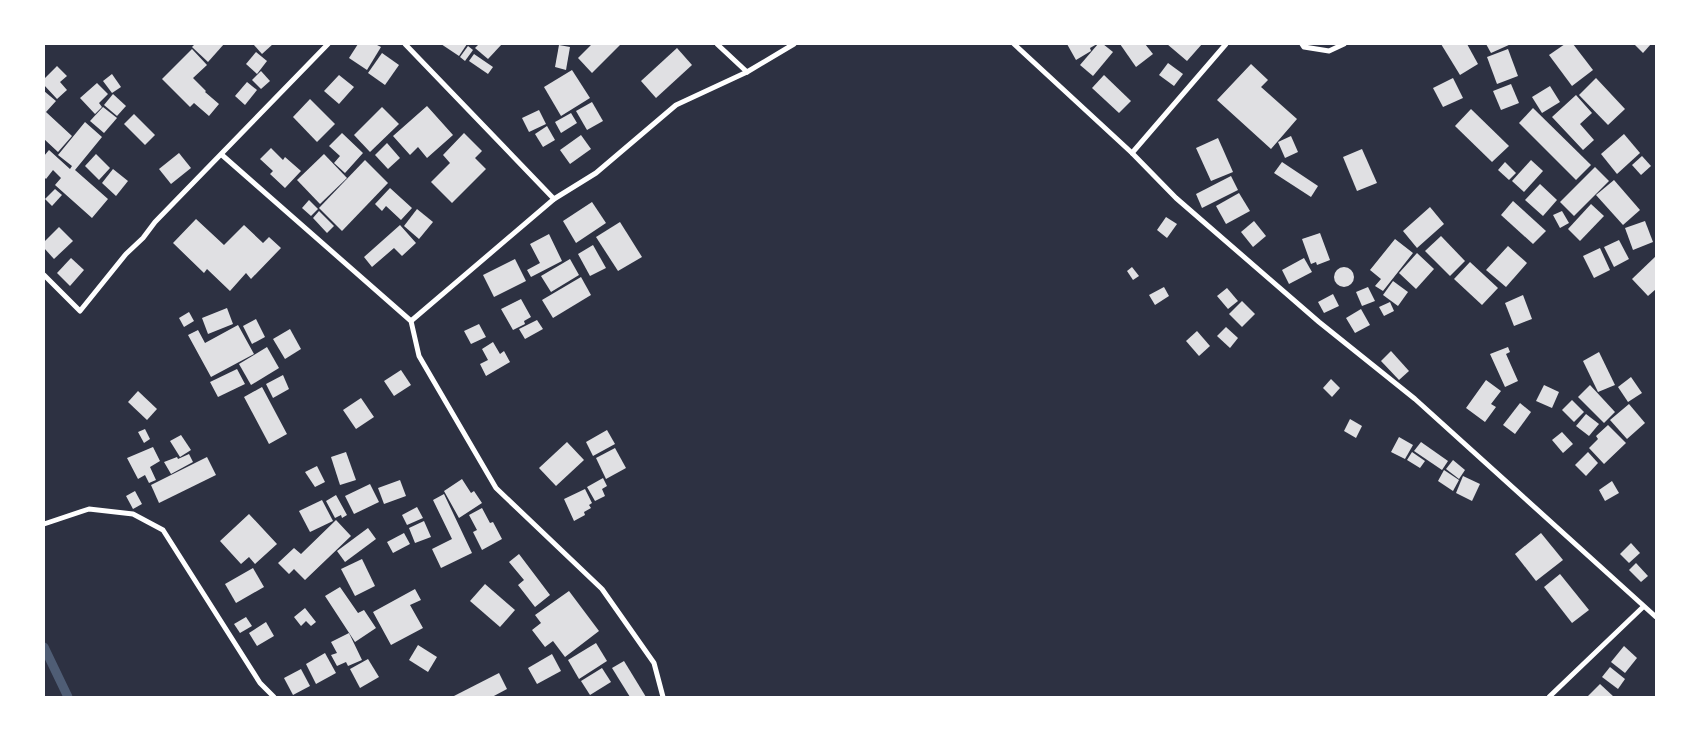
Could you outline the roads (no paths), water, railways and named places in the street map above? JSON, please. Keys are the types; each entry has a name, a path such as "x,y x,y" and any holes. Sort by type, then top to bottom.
{"street":[{"path":"44,275 80,311 126,254 328,44"},
{"path":"406,44 554,199"},
{"path":"717,44 747,72"},
{"path":"411,321 554,199 596,173 676,105 747,72 794,44"},
{"path":"1014,44 1132,153 1176,198 1320,322 1415,399 1656,617"},
{"path":"1132,153 1226,44"},
{"path":"1302,44 1329,51 1344,44"},
{"path":"222,154 411,321 419,356 496,488 602,589 654,663 663,697"},
{"path":"44,524 89,509 133,514 163,530 260,683 274,697"},
{"path":"1550,697 1643,607"}],"waterway":[{"path":"44,647 68,697"}]}
